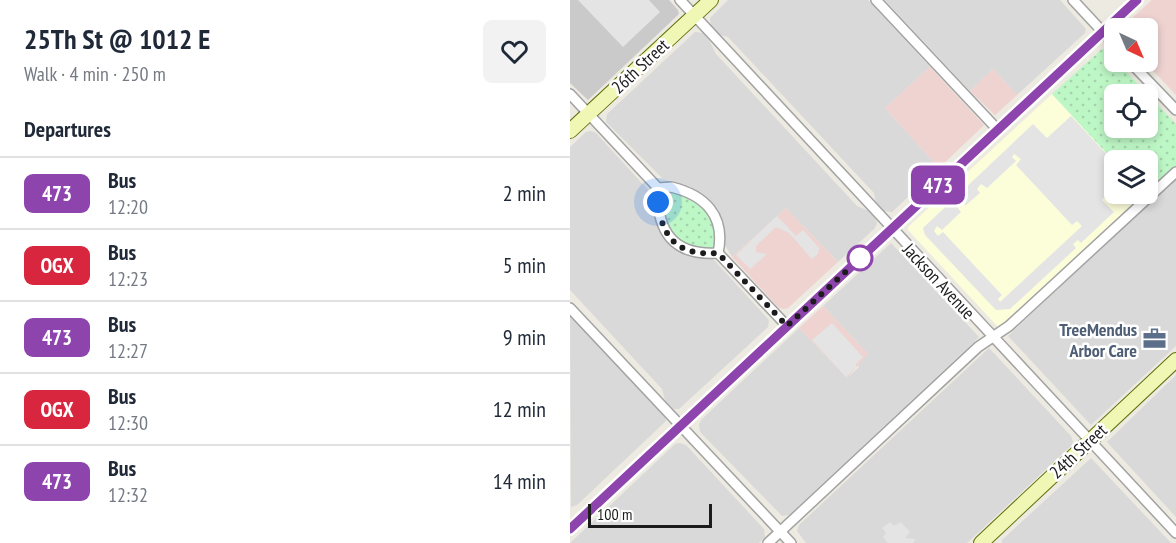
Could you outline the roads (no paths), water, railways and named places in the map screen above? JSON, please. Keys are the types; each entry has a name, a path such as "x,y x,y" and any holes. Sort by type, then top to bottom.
{"street":[{"name":"Jackson Avenue","path":"680,0 1176,533"},
{"name":"26th Street","path":"570,131 711,0"},
{"path":"876,0 998,130"},
{"path":"1073,0 1103,32"},
{"path":"572,524 1137,0"},
{"path":"1140,72 1176,110"},
{"path":"570,94 658,188 659,216 667,234 680,247 688,251 718,253"},
{"path":"768,543 978,347 1009,326 1176,172"},
{"path":"658,188 671,186 683,190 703,201 710,208 718,225 721,242 718,253"},
{"path":"718,253 787,326"},
{"path":"570,308 791,543"},
{"name":"24th Street","path":"986,541 1176,360"}],"place":[{"name":"TreeMendus Arbor Care","path":"1155,339"}]}
